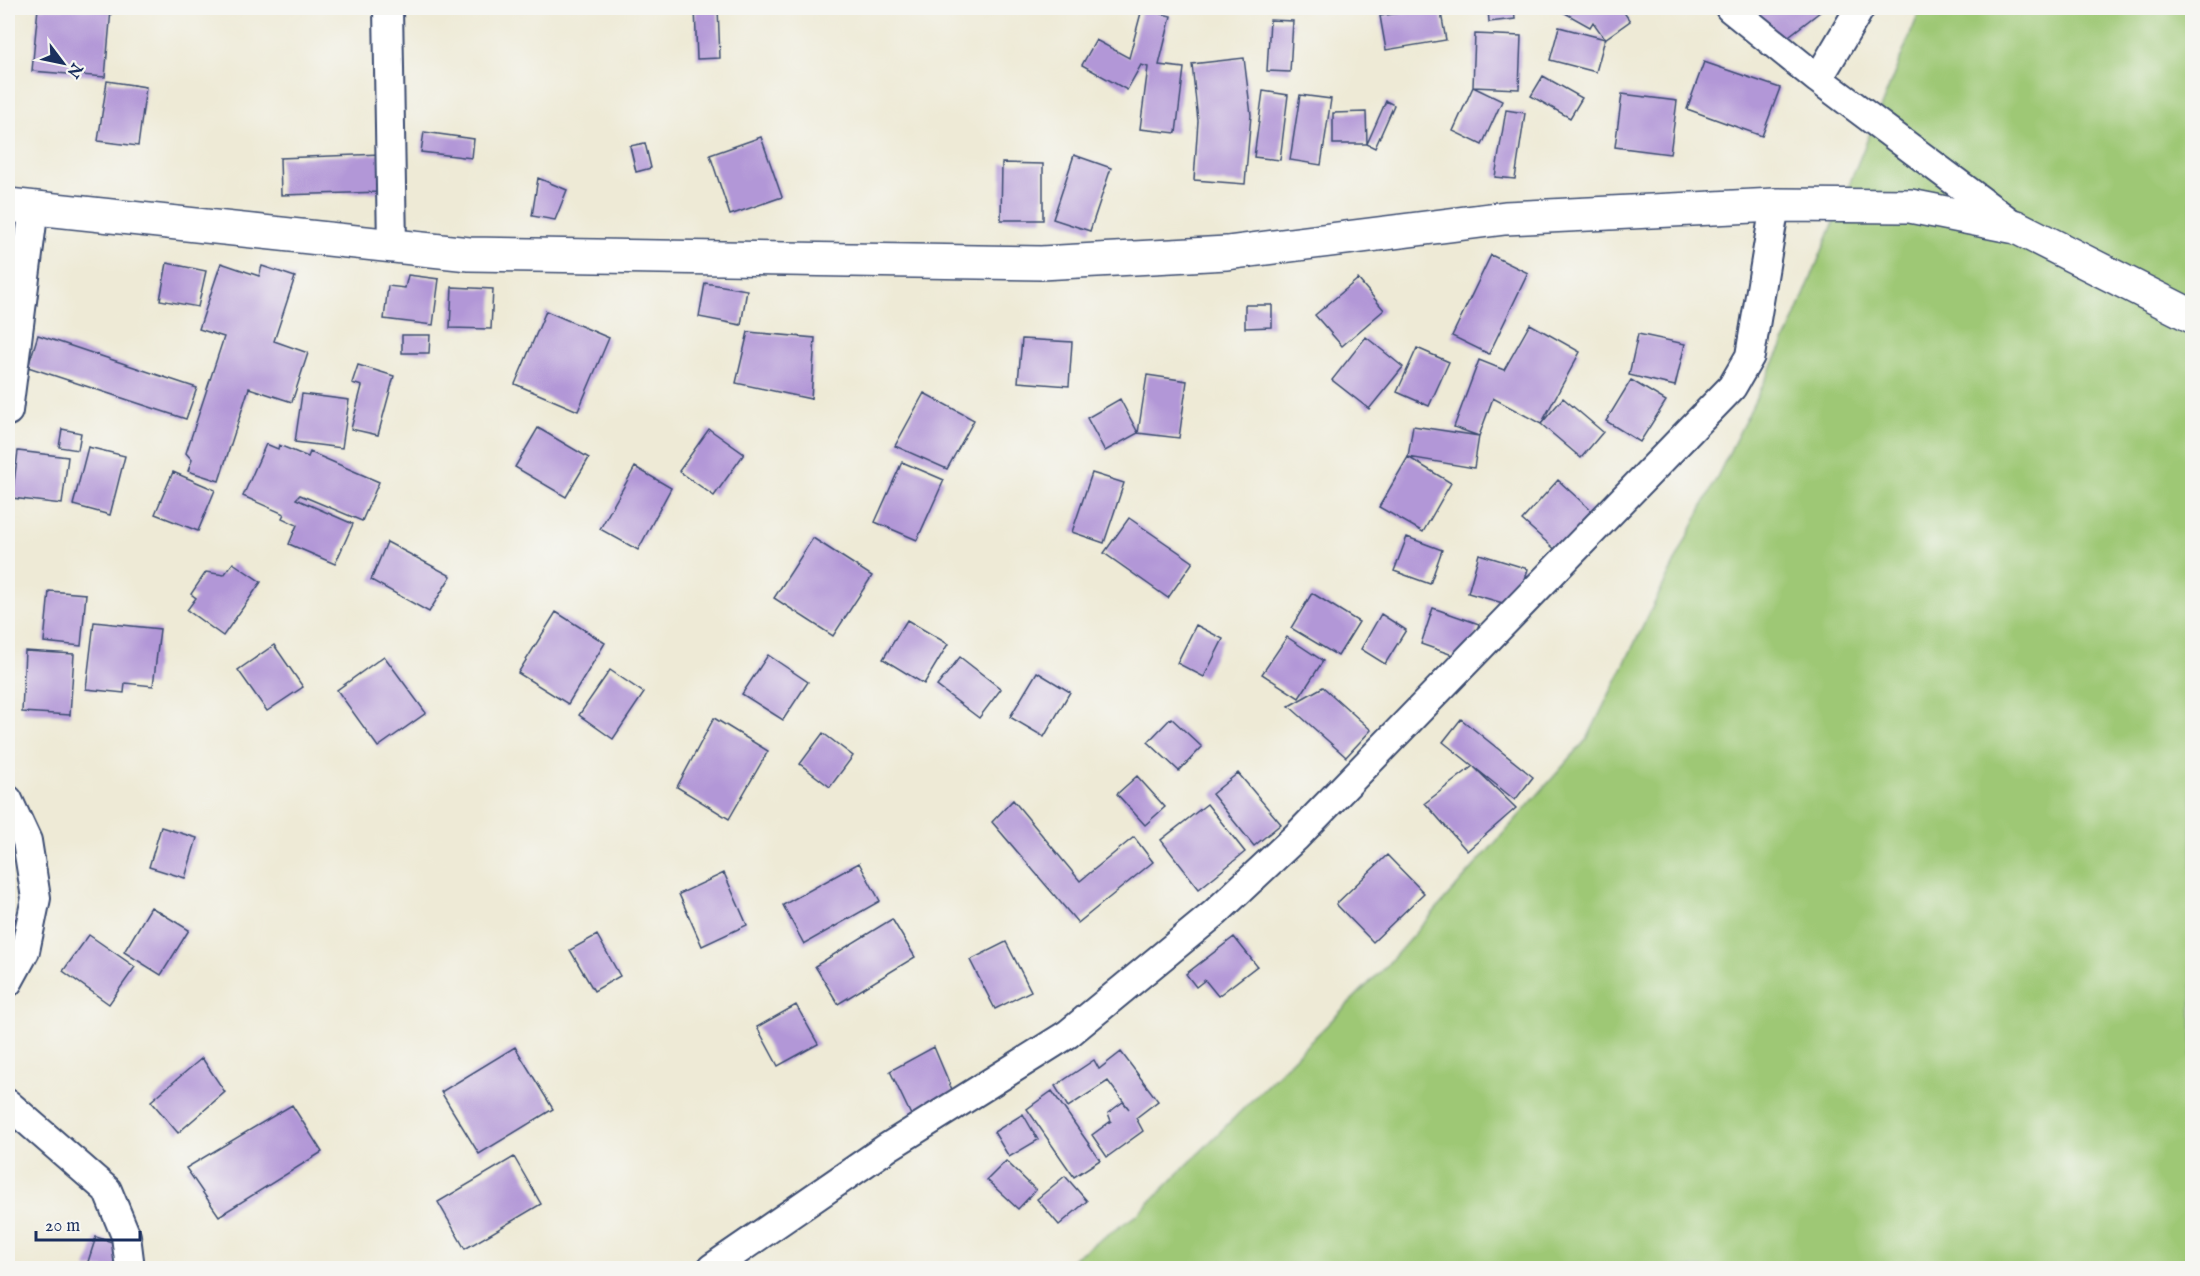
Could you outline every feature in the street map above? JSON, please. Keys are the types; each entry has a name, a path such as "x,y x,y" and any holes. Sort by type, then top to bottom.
{"street":[{"path":"388,8 392,246"},
{"path":"1730,8 1818,79 2016,226 2193,316"},
{"path":"1818,79 1860,8"},
{"path":"8,411 21,206 469,254 1041,263 1227,253 1505,218 1775,206 1910,206 2016,226"},
{"path":"712,1269 888,1147 1068,1034 1215,913 1296,837 1732,387 1750,356 1775,206"},
{"path":"8,800 27,841 36,898 25,951 8,982"},
{"path":"8,1104 107,1190 126,1236 130,1269"}],"green space":[{"path":"1921,8 2192,8 2192,1268 1059,1268 1138,1214 1386,966 1587,739 1789,332"}],"building":[{"path":"38,8 111,10 105,77 32,71"},
{"path":"695,8 718,8 720,58 697,59"},
{"path":"1440,8 1446,40 1386,50 1380,16"},
{"path":"1488,8 1514,8 1515,19 1489,22"},
{"path":"1556,8 1621,8 1630,21 1605,39 1593,22 1590,27"},
{"path":"1753,8 1825,8 1781,42"},
{"path":"1142,9 1171,16 1159,65 1184,68 1176,133 1140,129 1148,67 1141,65 1127,90 1082,65 1096,40 1129,58"},
{"path":"1270,20 1293,21 1290,72 1267,71"},
{"path":"1559,27 1605,39 1596,72 1550,60"},
{"path":"1475,34 1521,36 1519,89 1473,87"},
{"path":"1244,58 1251,115 1245,184 1194,180 1198,121 1192,64"},
{"path":"1704,62 1780,88 1762,136 1687,109"},
{"path":"1543,76 1582,98 1570,118 1531,96"},
{"path":"107,81 146,87 138,146 98,141"},
{"path":"1473,87 1502,101 1482,145 1453,131"},
{"path":"1263,91 1288,95 1280,160 1254,157"},
{"path":"1622,94 1677,101 1670,154 1615,147"},
{"path":"1300,95 1331,99 1321,165 1290,160"},
{"path":"1386,101 1394,105 1375,148 1367,144"},
{"path":"1506,110 1525,113 1515,179 1495,177"},
{"path":"1366,112 1367,144 1333,144 1333,113"},
{"path":"424,132 474,139 472,158 421,152"},
{"path":"761,137 782,197 730,215 710,155"},
{"path":"645,143 651,168 636,172 630,146"},
{"path":"381,154 382,192 281,195 280,158"},
{"path":"1074,155 1111,168 1090,231 1053,219"},
{"path":"1002,163 1043,164 1043,220 1001,220"},
{"path":"538,178 567,190 555,220 532,216"},
{"path":"1491,255 1528,273 1489,354 1452,336"},
{"path":"167,263 206,271 198,307 160,300"},
{"path":"221,263 259,276 262,266 295,277 274,341 308,353 292,402 249,388 219,481 188,471 192,460 186,453 224,337 199,329"},
{"path":"408,275 439,279 433,325 384,319 388,286 405,288"},
{"path":"1358,279 1384,310 1342,346 1315,315"},
{"path":"705,283 747,290 741,325 699,317"},
{"path":"452,287 493,289 491,329 450,328"},
{"path":"1245,305 1272,305 1272,327 1245,328"},
{"path":"546,311 609,338 578,411 515,384"},
{"path":"1530,324 1580,352 1541,424 1493,398 1479,436 1454,427 1479,360 1504,370"},
{"path":"748,332 815,338 811,399 736,383"},
{"path":"1638,334 1685,344 1675,386 1629,375"},
{"path":"38,335 197,388 186,419 28,367"},
{"path":"402,335 430,335 429,353 402,353"},
{"path":"1366,337 1403,367 1369,409 1332,380"},
{"path":"1022,339 1072,342 1069,386 1018,382"},
{"path":"1417,348 1449,362 1429,406 1397,392"},
{"path":"358,365 394,376 378,435 351,429 362,386 352,383"},
{"path":"1147,375 1187,381 1179,438 1138,433"},
{"path":"1631,380 1666,401 1640,442 1606,421"},
{"path":"924,393 974,420 947,469 895,446"},
{"path":"302,394 349,400 342,448 295,442"},
{"path":"1563,398 1603,432 1581,458 1541,424"},
{"path":"1120,399 1138,433 1105,451 1087,418"},
{"path":"1413,426 1479,436 1474,468 1408,457"},
{"path":"538,428 589,458 566,497 515,467"},
{"path":"62,429 81,433 78,450 59,447"},
{"path":"709,429 744,454 714,496 679,471"},
{"path":"266,444 278,449 279,445 308,457 310,452 379,482 362,521 300,495 296,499 353,524 335,564 289,544 297,525 282,518 284,514 243,496"},
{"path":"88,447 125,456 110,515 73,505"},
{"path":"18,451 68,457 62,504 12,498"},
{"path":"1408,457 1451,483 1423,532 1379,507"},
{"path":"902,462 944,480 917,540 875,522"},
{"path":"635,467 671,488 638,550 600,529"},
{"path":"173,472 215,490 198,531 155,514"},
{"path":"1092,473 1124,483 1104,543 1072,532"},
{"path":"1558,480 1596,515 1560,554 1522,520"},
{"path":"1129,518 1193,562 1168,598 1104,553"},
{"path":"1407,537 1442,550 1430,584 1394,571"},
{"path":"813,538 872,576 833,636 774,598"},
{"path":"387,542 451,576 429,612 371,580"},
{"path":"1479,554 1528,569 1517,607 1468,593"},
{"path":"233,563 261,582 223,636 187,610 196,598 191,594 206,572 224,575"},
{"path":"49,591 86,594 81,646 44,642"},
{"path":"1312,593 1359,622 1338,656 1291,628"},
{"path":"1433,608 1479,624 1467,660 1421,644"},
{"path":"556,612 605,643 568,704 518,673"},
{"path":"1381,614 1406,630 1385,664 1361,649"},
{"path":"907,620 948,644 924,684 883,659"},
{"path":"94,622 160,629 153,686 125,683 124,693 86,689"},
{"path":"1196,625 1223,639 1204,677 1177,663"},
{"path":"1287,637 1323,661 1299,698 1262,674"},
{"path":"274,645 303,687 267,711 238,670"},
{"path":"25,651 74,654 70,715 22,712"},
{"path":"768,655 808,682 783,720 742,694"},
{"path":"384,656 426,713 378,747 337,690"},
{"path":"960,657 1001,689 979,718 937,686"},
{"path":"610,670 644,693 613,739 579,715"},
{"path":"1037,672 1070,692 1044,737 1010,717"},
{"path":"1323,687 1371,730 1346,757 1289,706"},
{"path":"714,718 768,751 729,819 677,787"},
{"path":"1171,718 1202,747 1179,771 1148,742"},
{"path":"1461,719 1533,777 1515,800 1474,767 1516,808 1467,851 1425,803 1473,766 1443,742"},
{"path":"823,733 853,756 830,787 800,764"},
{"path":"1238,773 1281,824 1254,846 1212,794"},
{"path":"1137,776 1165,807 1145,825 1117,794"},
{"path":"1013,800 1080,881 1134,837 1153,862 1078,923 992,822"},
{"path":"1207,804 1245,852 1199,889 1161,840"},
{"path":"161,827 197,838 185,878 149,867"},
{"path":"1387,855 1424,893 1373,942 1336,904"},
{"path":"859,863 880,901 804,944 783,905"},
{"path":"724,873 747,925 702,946 679,894"},
{"path":"151,907 189,930 161,975 124,952"},
{"path":"8,918 22,920 20,942 8,940"},
{"path":"892,919 915,957 838,1004 815,966"},
{"path":"89,935 135,967 109,1004 63,971"},
{"path":"597,935 620,976 594,991 570,950"},
{"path":"1234,937 1257,966 1218,996 1205,980 1196,987 1186,974"},
{"path":"1006,942 1031,991 995,1009 970,960"},
{"path":"796,1005 818,1044 778,1066 757,1027"},
{"path":"515,1047 553,1109 479,1154 441,1092"},
{"path":"934,1047 953,1092 911,1115 890,1071"},
{"path":"1121,1052 1158,1101 1136,1118 1143,1131 1107,1157 1092,1135 1111,1121 1108,1113 1123,1102 1129,1109 1108,1081 1068,1107 1055,1086 1094,1060 1099,1069"},
{"path":"202,1058 225,1092 178,1133 151,1101"},
{"path":"1052,1091 1100,1160 1074,1177 1027,1109"},
{"path":"292,1105 322,1152 219,1216 186,1168"},
{"path":"1023,1114 1038,1140 1009,1157 994,1132"},
{"path":"514,1157 541,1204 465,1249 438,1202"},
{"path":"1006,1161 1036,1190 1018,1209 987,1180"},
{"path":"1065,1176 1087,1201 1059,1225 1037,1199"},
{"path":"96,1237 138,1250 132,1268 86,1268"}]}
